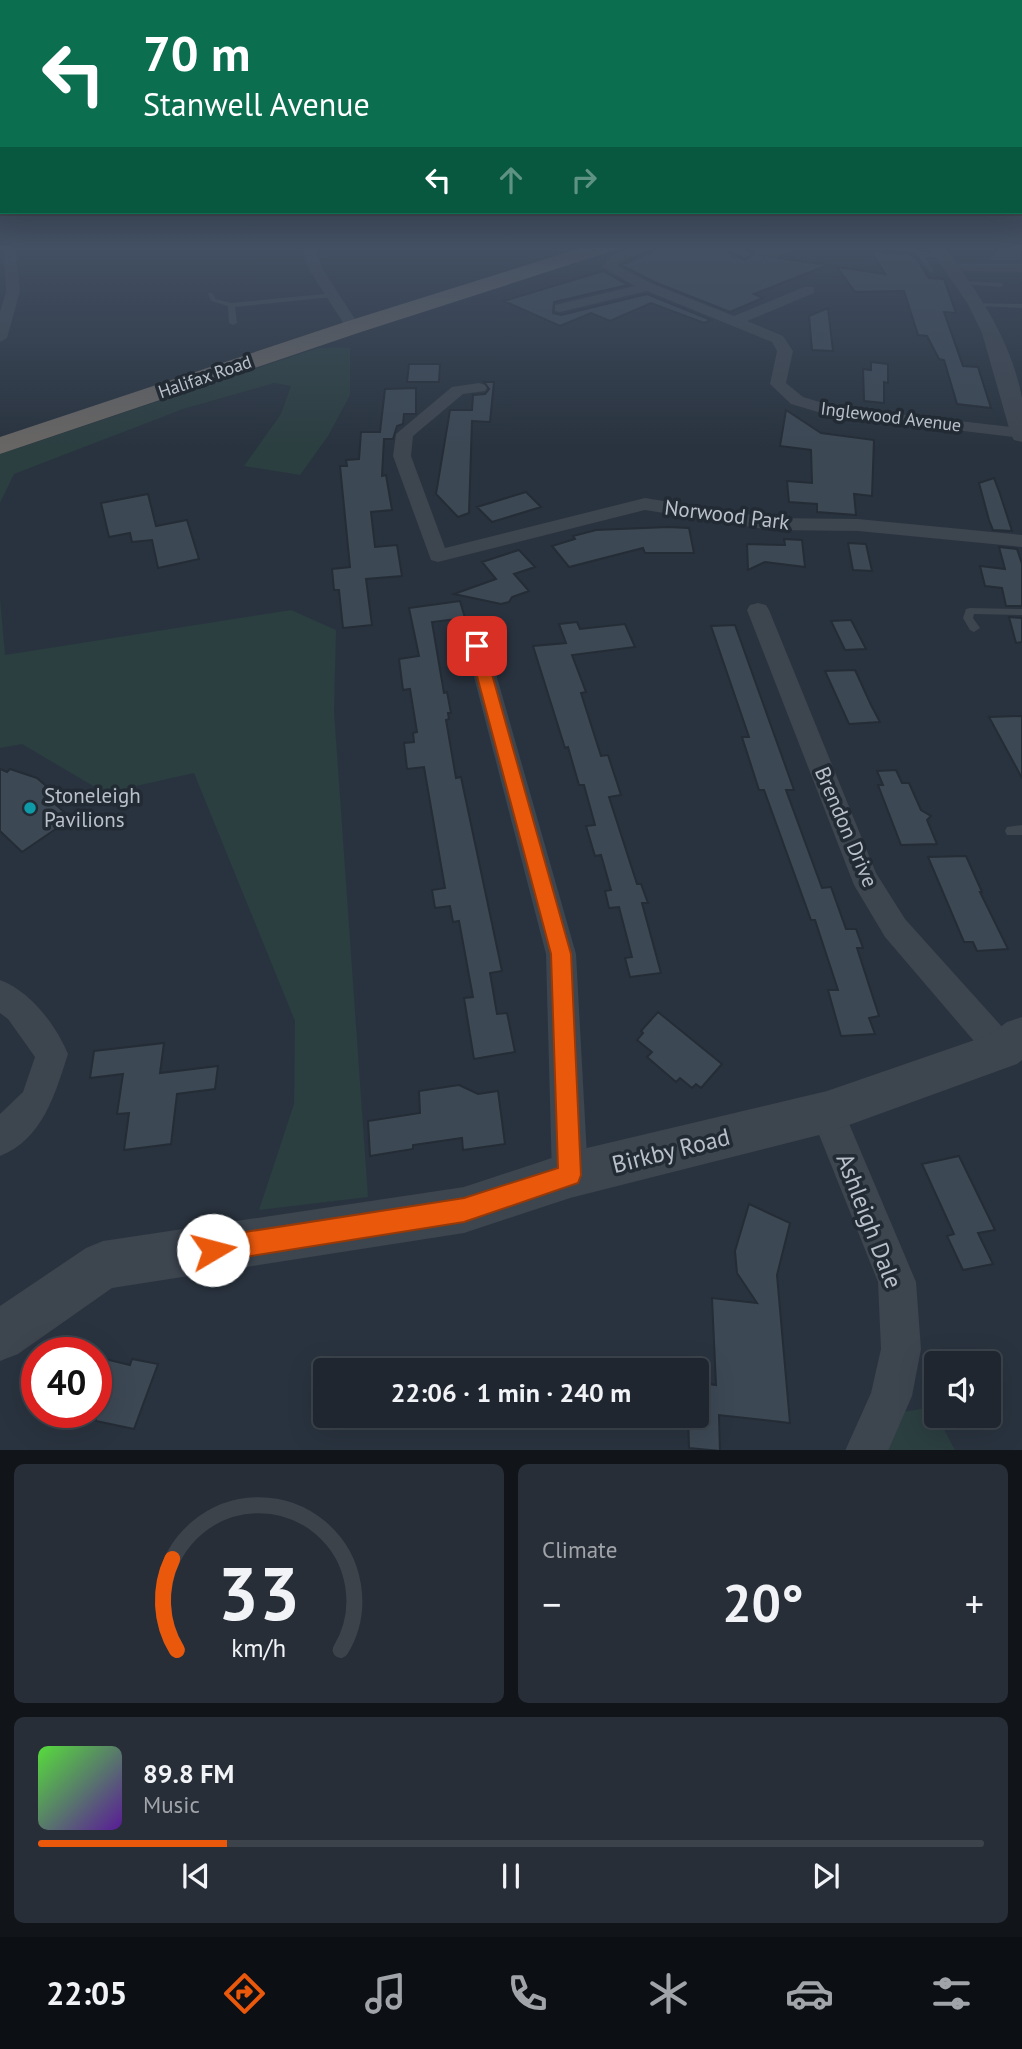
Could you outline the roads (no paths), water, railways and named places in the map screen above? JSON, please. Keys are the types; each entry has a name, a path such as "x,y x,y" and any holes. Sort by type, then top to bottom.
{"highway":[{"name":"Halifax Road","path":"0,446 398,313"}],"street":[{"path":"0,338 7,313"},
{"path":"344,313 353,327"},
{"name":"Inglewood Avenue","path":"717,313 778,340 785,351 778,384 796,400 812,407 1022,434"},
{"path":"737,320 755,313"},
{"path":"981,313 1013,382 1022,434"},
{"path":"438,556 402,456 405,434 458,390 479,388"},
{"name":"Norwood Park","path":"417,568 438,556 645,504 770,524 858,525 1022,541"},
{"name":"Brendon Drive","path":"758,610 864,877 895,928 1012,1043"},
{"path":"477,646 561,954 570,1175"},
{"path":"0,994 19,1009 52,1054 36,1102 0,1139"},
{"name":"Birkby Road","path":"0,1336 103,1265 464,1210 570,1175 827,1112 1012,1043"},
{"name":"Ashleigh Dale","path":"827,1112 897,1282 901,1349 891,1396 866,1450"}],"lane":[{"path":"231,313 233,323"},
{"path":"974,628 968,618 970,611 1022,612"}],"place":[{"name":"Stoneleigh Pavilions","path":"30,808"}]}
